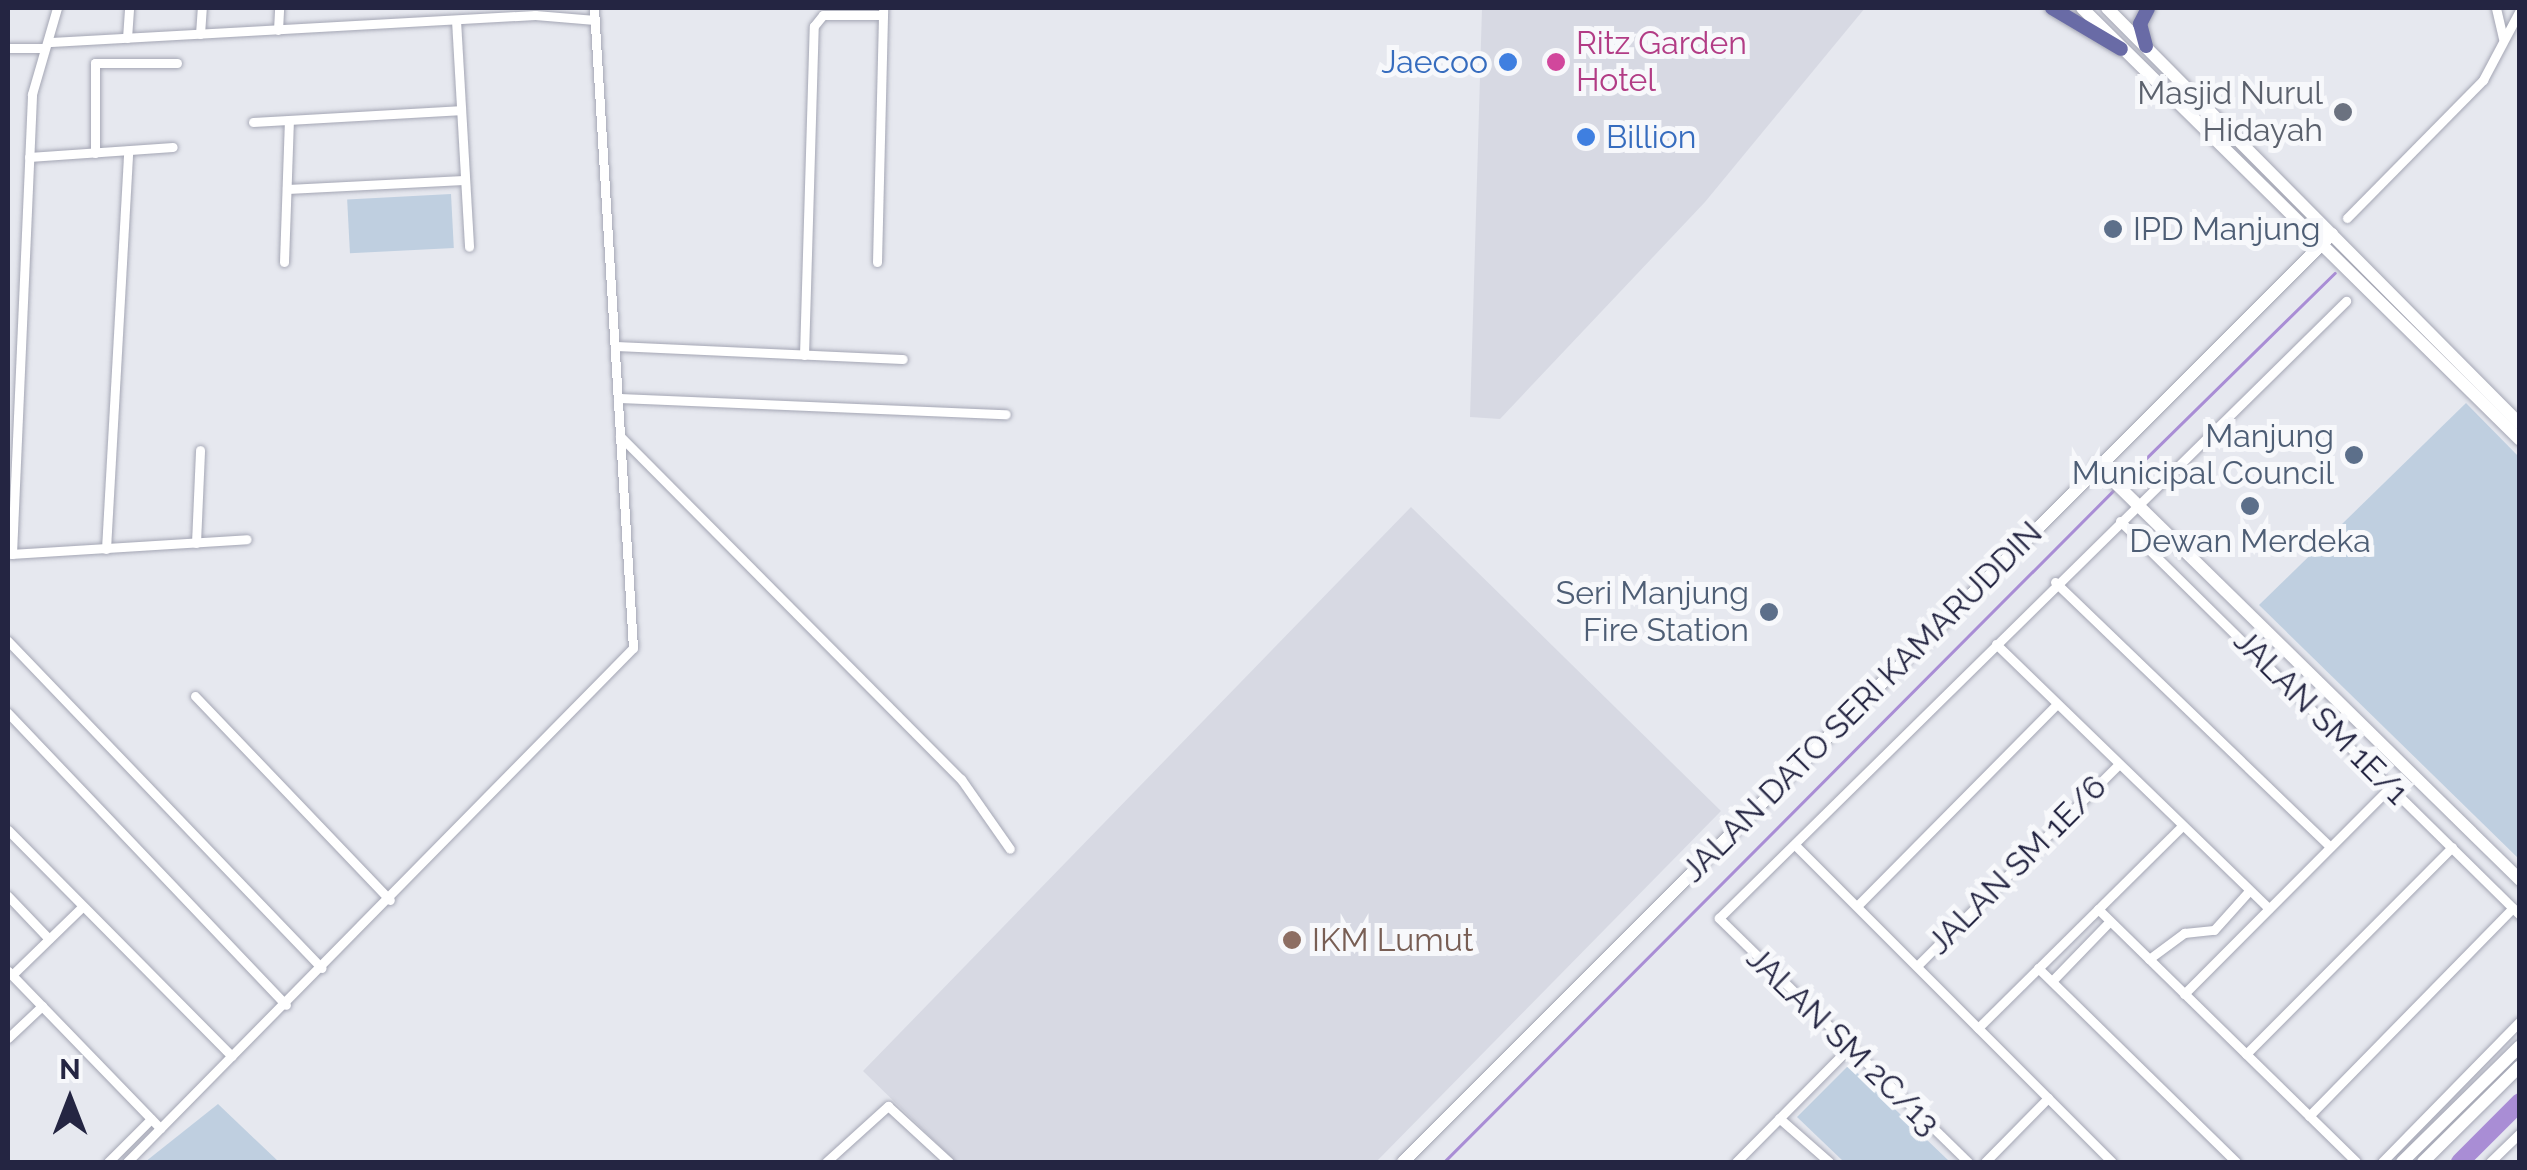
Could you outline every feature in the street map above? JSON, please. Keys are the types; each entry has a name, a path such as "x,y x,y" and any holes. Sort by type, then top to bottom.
{"main road":[{"path":"2052,8 2121,48"},
{"path":"2146,46 2140,24 2148,8"}],"street":[{"path":"57,8 29,158 10,554 248,539"},
{"path":"127,38 128,8"},
{"path":"200,34 202,8"},
{"path":"278,30 279,8"},
{"path":"127,1162 390,900 633,648 594,8"},
{"path":"2082,8 2239,164 2327,239 2520,424"},
{"path":"2107,8 2252,151 2327,239 2520,440"},
{"path":"2496,8 2504,41"},
{"path":"2347,218 2483,80 2520,10"},
{"path":"804,354 814,26 823,14 883,11 878,262"},
{"path":"8,48 456,20 595,20"},
{"path":"456,20 470,247"},
{"path":"95,153 95,63 174,61 171,36"},
{"path":"253,122 459,110"},
{"path":"284,262 290,120"},
{"path":"29,158 173,147"},
{"path":"106,549 128,151"},
{"path":"2239,164 2252,151"},
{"path":"288,189 464,180"},
{"name":"JALAN DATO SERI KAMARUDDIN","path":"1403,1162 2327,239"},
{"path":"2110,1162 1796,846 2055,582 2346,301"},
{"path":"614,346 903,359"},
{"path":"618,398 1006,414"},
{"path":"620,436 961,778 1010,850"},
{"path":"196,542 200,450"},
{"path":"2098,465 2520,880"},
{"name":"JALAN SM 1E/1","path":"2120,521 2516,911"},
{"path":"2055,582 2330,848"},
{"path":"8,641 322,968"},
{"path":"1996,644 2180,828 2268,909"},
{"path":"195,696 390,900"},
{"path":"1858,905 2058,704"},
{"path":"8,713 286,1005"},
{"path":"2340,735 2356,720"},
{"name":"JALAN SM 1E/6","path":"1917,966 2118,764"},
{"path":"2184,994 2391,786"},
{"path":"1978,1028 2180,828"},
{"path":"8,830 232,1056"},
{"name":"JALAN SM 2C/13","path":"1796,846 1719,918 1968,1162"},
{"path":"2246,1054 2452,847"},
{"path":"2149,959 2184,933 2214,930 2249,892"},
{"path":"8,896 49,939"},
{"path":"82,907 10,973 160,1128"},
{"path":"2098,909 2356,1162"},
{"path":"2309,1116 2516,911"},
{"path":"2052,981 2110,921"},
{"path":"2038,968 2236,1162"},
{"path":"8,1038 42,1006"},
{"path":"2382,1162 2520,1020"},
{"path":"2402,1162 2520,1046"},
{"path":"1736,1162 1848,1048"},
{"path":"2424,1162 2520,1066"},
{"path":"1985,1162 2048,1098"},
{"path":"826,1162 888,1106 949,1162"},
{"path":"1779,1118 1830,1162"},
{"path":"108,1162 151,1119"},
{"path":"2490,1162 2520,1133"},
{"path":"2500,1152 2510,1162"}],"shaded area":[{"path":"1482,8 1865,8 1705,202 1500,419 1470,417"},
{"path":"451,194 454,248 350,253 347,199"},
{"path":"2466,403 2519,457 2519,859 2259,605"},
{"name":"IKM Lumut","path":"1411,507 1721,811 1376,1162 956,1162 863,1071"},
{"path":"1849,1065 1950,1162 1844,1162 1797,1117"},
{"path":"218,1104 279,1162 145,1162"}],"waterway":[{"path":"2122,482 2335,273"},
{"path":"1444,1162 2113,491"},
{"path":"2460,1162 2520,1102"}],"place":[{"name":"Jaecoo","path":"1508,62"},
{"name":"Ritz Garden Hotel","path":"1556,62"},
{"name":"Masjid Nurul Hidayah","path":"2343,112"},
{"name":"Billion","path":"1586,137"},
{"name":"IPD Manjung","path":"2113,229"},
{"name":"Manjung Municipal Council","path":"2354,455"},
{"name":"Dewan Merdeka","path":"2250,506"},
{"name":"Seri Manjung Fire Station","path":"1769,612"},
{"name":"IKM Lumut","path":"1292,940"}]}
